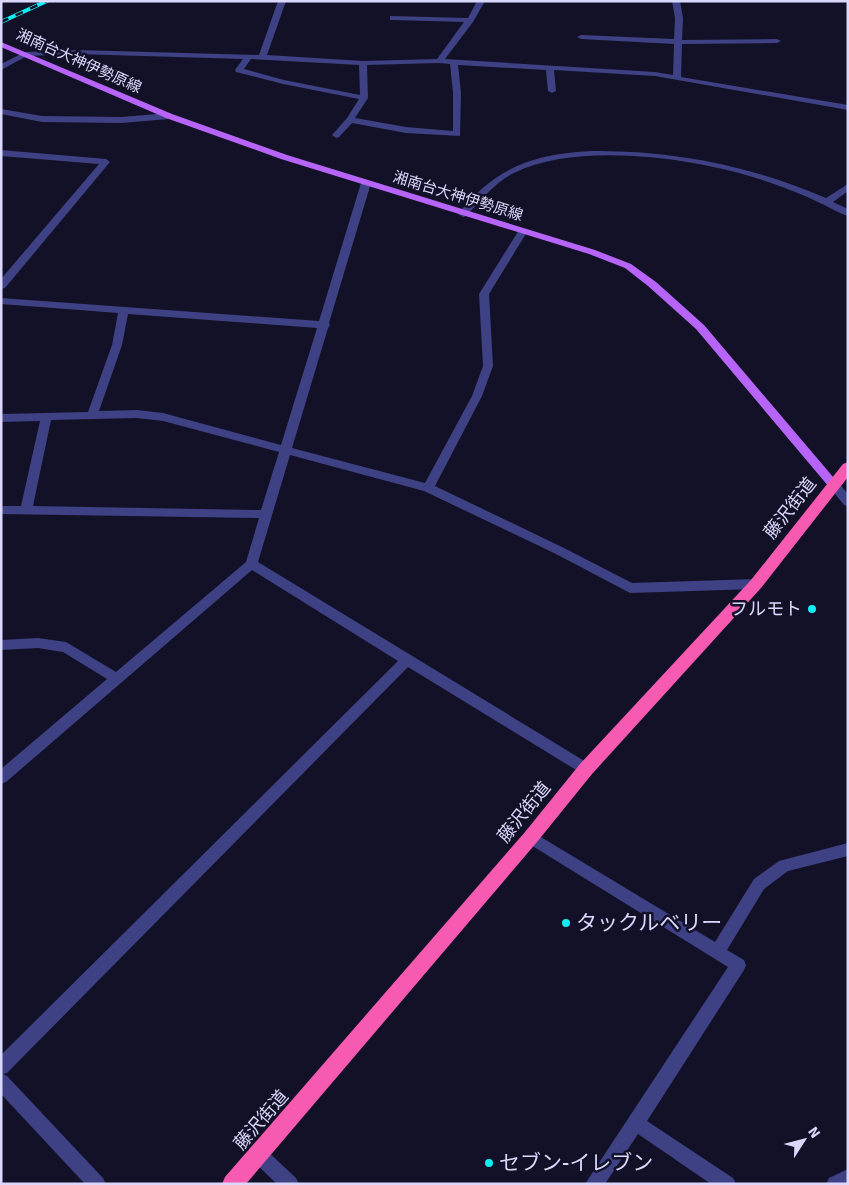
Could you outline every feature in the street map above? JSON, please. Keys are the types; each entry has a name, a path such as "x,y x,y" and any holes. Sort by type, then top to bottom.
{"highway":[{"name":"藤沢街道","path":"232,1184 532,836 586,769 756,584 848,467"}],"main road":[{"name":"湘南台大神伊勢原線","path":"1,44 169,116 366,183 592,252 628,266 652,284 700,328 833,484"}],"street":[{"path":"262,57 282,1"},
{"path":"439,61 470,20 481,1"},
{"path":"676,1 679,18 677,78"},
{"path":"393,18 470,20"},
{"path":"581,37 679,42 777,41"},
{"path":"1,68 25,54 77,52 262,57 363,63 439,61 633,72 848,108"},
{"path":"248,57 240,70 283,82 364,98"},
{"path":"350,120 406,130 457,134 457,93 454,62"},
{"path":"336,134 350,120 364,98 363,63"},
{"path":"550,68 552,92"},
{"path":"1,111 42,119 120,120 169,116"},
{"path":"464,214 493,184 509,172 556,158 604,152 676,157 737,168 794,187 848,213"},
{"path":"1,153 106,162 1,286"},
{"path":"1,778 251,564 366,183"},
{"path":"827,202 848,187"},
{"path":"428,488 477,396 488,366 484,294 522,232"},
{"path":"1,301 324,324"},
{"path":"92,416 117,345 124,310"},
{"path":"1,418 137,414 164,417 287,448 428,488 560,551 630,588 756,584"},
{"path":"26,510 46,417"},
{"path":"833,484 848,502"},
{"path":"1,510 266,514"},
{"path":"251,564 586,769"},
{"path":"1,646 38,643 66,647 117,679"},
{"path":"1,1067 407,660"},
{"path":"532,836 738,965 636,1123 594,1184"},
{"path":"717,952 759,884 784,866 848,849"},
{"path":"1,1082 97,1184"},
{"path":"636,1123 727,1184"},
{"path":"258,1154 290,1184"},
{"path":"835,1184 848,1178"}],"railway":[{"path":"1,22 47,1"}],"place":[{"name":"フルモト","path":"812,609"},
{"name":"タックルベリー","path":"566,923"},
{"name":"セブン-イレブン","path":"489,1163"}]}
